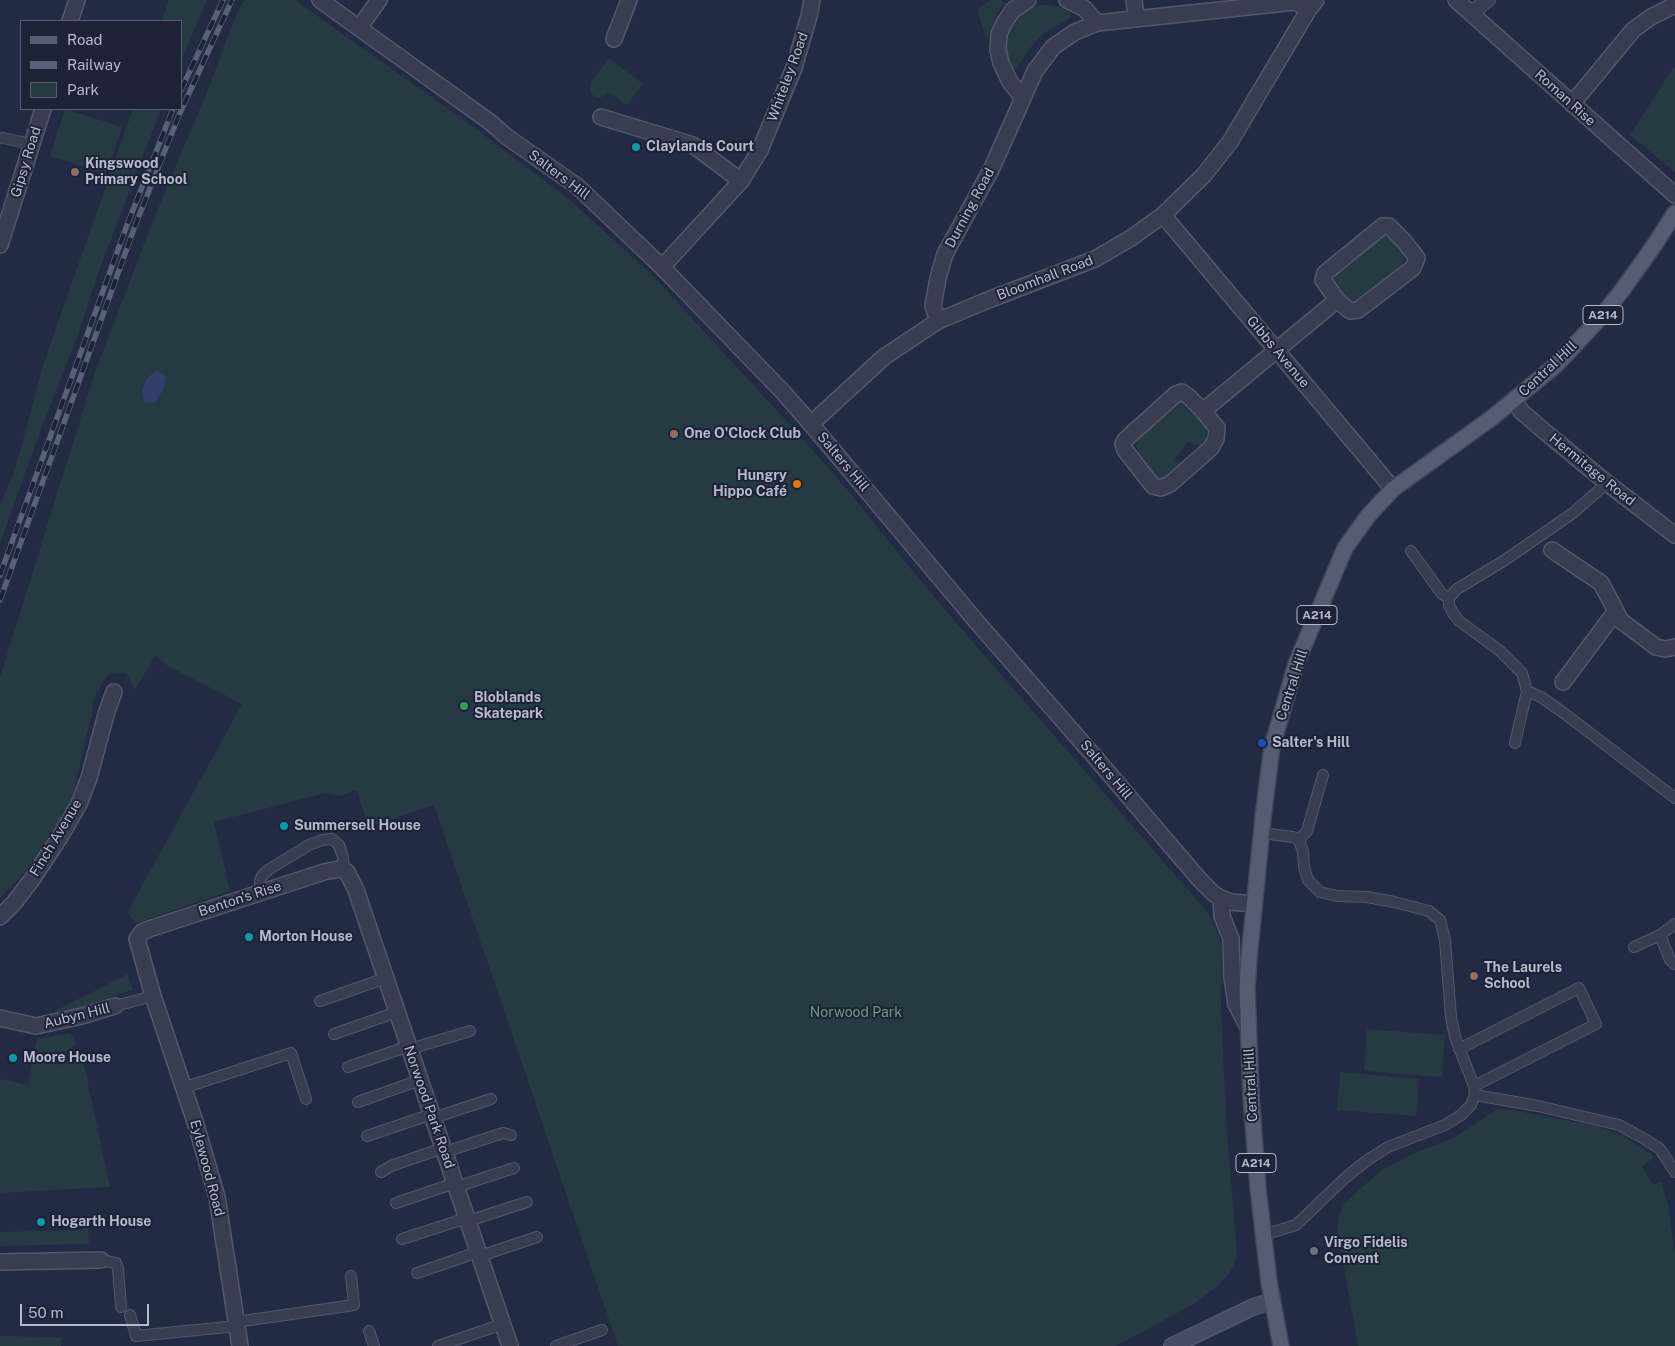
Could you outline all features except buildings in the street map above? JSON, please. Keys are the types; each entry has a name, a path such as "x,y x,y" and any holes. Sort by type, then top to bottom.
{"main road":[{"name":"Central Hill","path":"1272,1301 1263,1235 1252,1104 1248,1027 1249,958 1272,747 1296,664 1345,548 1368,516 1393,489 1514,401 1556,365 1601,317 1648,254 1675,213"},
{"path":"1172,1346 1253,1307 1272,1301"},
{"name":"A214","path":"1272,1301 1281,1346"}],"street":[{"path":"70,20 77,0"},
{"name":"Salters Hill","path":"320,0 577,186 662,267 764,372 811,424 976,620 1199,879 1214,894 1221,898 1231,902 1254,904"},
{"path":"360,28 379,0"},
{"path":"614,39 629,0"},
{"name":"Whiteley Road","path":"662,267 741,181 760,150 794,68 810,16 812,0"},
{"path":"1022,97 1010,82 1001,63 998,50 999,34 1004,23 1013,10 1028,0"},
{"path":"1067,0 1086,9 1097,22"},
{"path":"1134,0 1136,18"},
{"name":"Roman Rise","path":"1456,0 1675,195"},
{"path":"1471,13 1488,0"},
{"name":"Durning Road","path":"938,321 933,306 945,254 991,170 1035,71 1053,47 1075,32 1097,22 1295,2 1312,5"},
{"name":"Bloomhall Road","path":"811,424 884,357 938,321 1095,259 1163,215 1204,174 1230,142 1312,5"},
{"path":"1572,104 1633,30 1650,17 1675,5"},
{"name":"Gipsy Road","path":"0,245 43,110"},
{"path":"601,117 692,145 741,181"},
{"name":"Gibbs Avenue","path":"1163,215 1393,489"},
{"path":"1383,226 1389,226 1404,241 1416,258 1413,268 1358,310 1350,311 1336,300 1323,280 1325,273 1383,226"},
{"path":"1203,411 1336,300"},
{"path":"1182,392 1203,411 1217,428 1216,439 1211,448 1170,484 1161,488 1153,486 1125,450 1123,444 1126,439 1176,394 1182,392"},
{"name":"Hermitage Road","path":"1514,401 1522,412 1607,483 1675,535"},
{"path":"1552,550 1601,583 1620,620 1656,647 1665,649 1675,647"},
{"path":"1563,682 1616,611"},
{"name":"Finch Avenue","path":"0,917 14,903 33,878 79,804 89,778 106,711 114,692"},
{"name":"Benton's Rise","path":"138,935 148,929 324,872 344,870"},
{"name":"Norwood Park Road","path":"344,870 347,872 356,890 510,1346"},
{"path":"1221,898 1222,916 1231,939 1232,978 1236,1004 1248,1027"},
{"name":"Eylewood Road","path":"138,935 137,943 152,996 217,1197 240,1346"},
{"name":"Aubyn Hill","path":"0,1018 36,1026 115,1006"},
{"path":"0,1262 101,1260"}],"lane":[{"path":"3,138 32,144"},
{"path":"1514,743 1527,691 1522,673 1499,650 1452,613 1449,598 1452,592 1505,560 1573,513 1607,483"},
{"path":"1411,551 1442,594 1449,598"},
{"path":"1527,691 1541,697 1566,714 1675,798"},
{"path":"1299,840 1307,830 1323,775"},
{"path":"1262,833 1293,836 1299,840 1308,880 1320,892 1337,896 1367,897 1394,902 1429,912 1440,920 1445,940 1451,1017 1458,1049 1475,1090 1471,1105 1461,1115 1445,1125 1388,1147 1366,1161 1345,1178 1296,1225 1263,1235"},
{"path":"261,892 260,881 268,870 322,840 332,839 339,845 344,870"},
{"path":"1634,947 1660,935 1675,924"},
{"path":"1660,935 1670,960 1675,964"},
{"path":"320,1001 386,978"},
{"path":"1458,1049 1579,988 1596,1024 1475,1090"},
{"name":"Aubyn Hill","path":"115,1006 152,996"},
{"path":"334,1034 397,1012"},
{"path":"348,1067 470,1030"},
{"path":"183,1088 291,1053 306,1099"},
{"path":"358,1102 420,1080"},
{"path":"1475,1090 1619,1125 1660,1149 1675,1172"},
{"path":"367,1136 491,1099"},
{"path":"381,1172 390,1166 503,1133 512,1135"},
{"path":"396,1202 514,1168"},
{"path":"402,1239 527,1202"},
{"path":"417,1273 537,1237"},
{"path":"101,1260 116,1263 121,1307"},
{"path":"130,1315 136,1336 237,1324 354,1305 351,1276"},
{"path":"438,1346 503,1324"},
{"path":"556,1346 602,1330"},
{"path":"369,1331 374,1346"}],"green space":[{"path":"169,0 207,0 182,59 182,20 162,20"},
{"name":"Norwood Park","path":"244,0 295,0 471,125 570,200 652,275 847,489 960,627 1209,914 1222,944 1221,1006 1226,1119 1237,1253 1229,1274 1218,1286 1194,1304 1116,1346 618,1346 434,805 369,827 356,790 340,796 325,793 214,822 230,891 136,923 127,913 242,704 168,666 155,656 135,690 126,673 109,674 104,680 94,698 72,799 34,863 0,898 0,677 95,372 152,223 209,87 236,15"},
{"path":"990,0 1002,0 1005,4 997,12 987,40 977,10"},
{"path":"1039,5 1051,5 1062,8 1070,12 1071,16 1044,33 1030,48 1016,69 1010,66 1005,54 1006,39 1010,27 1026,10"},
{"path":"609,58 643,84 627,105 608,92 602,97 595,97 590,92 591,82"},
{"path":"1675,67 1675,172 1630,135"},
{"path":"65,110 122,127 106,174 50,156"},
{"path":"133,110 161,110 96,279 77,337 0,544 0,504 15,470 43,365"},
{"path":"1380,234 1386,234 1405,255 1402,265 1366,297 1352,301 1347,299 1334,281 1335,274"},
{"path":"1174,403 1179,403 1204,423 1206,440 1201,447 1188,442 1174,460 1184,464 1159,483 1140,457 1136,445 1143,431"},
{"path":"128,974 133,990 51,1017 47,1015"},
{"path":"1367,1029 1445,1035 1442,1077 1364,1071"},
{"path":"70,1033 77,1044 68,1051 54,1054 57,1065 83,1060 110,1187 0,1193 0,1079 28,1085 37,1039"},
{"path":"1340,1072 1419,1079 1416,1116 1337,1110"},
{"path":"1498,1109 1513,1110 1594,1126 1621,1135 1650,1153 1654,1158 1642,1166 1653,1185 1661,1182 1668,1204 1675,1253 1675,1346 1358,1346 1337,1229 1339,1216 1344,1204 1382,1170 1412,1154 1453,1138"},
{"path":"83,1227 88,1227 89,1244 0,1246 0,1232 83,1230"},
{"path":"0,1336 61,1337 61,1346 0,1346"}],"water":[{"path":"157,370 166,376 163,390 155,403 144,402 142,390 147,378"}],"railway":[{"path":"182,88 223,0"},
{"path":"182,108 232,0"},
{"path":"0,575 127,225 173,110"},
{"path":"0,600 135,226 181,110"}],"place":[{"name":"Claylands Court","path":"636,147"},
{"name":"Kingswood Primary School","path":"75,172"},
{"name":"One O'Clock Club","path":"674,434"},
{"name":"Hungry Hippo Café","path":"797,484"},
{"name":"Bloblands Skatepark","path":"464,706"},
{"name":"Salter's Hill","path":"1262,743"},
{"name":"Summersell House","path":"284,826"},
{"name":"Morton House","path":"249,937"},
{"name":"The Laurels School","path":"1474,976"},
{"name":"Moore House","path":"13,1058"},
{"name":"Hogarth House","path":"41,1222"},
{"name":"Virgo Fidelis Convent","path":"1314,1251"}]}
